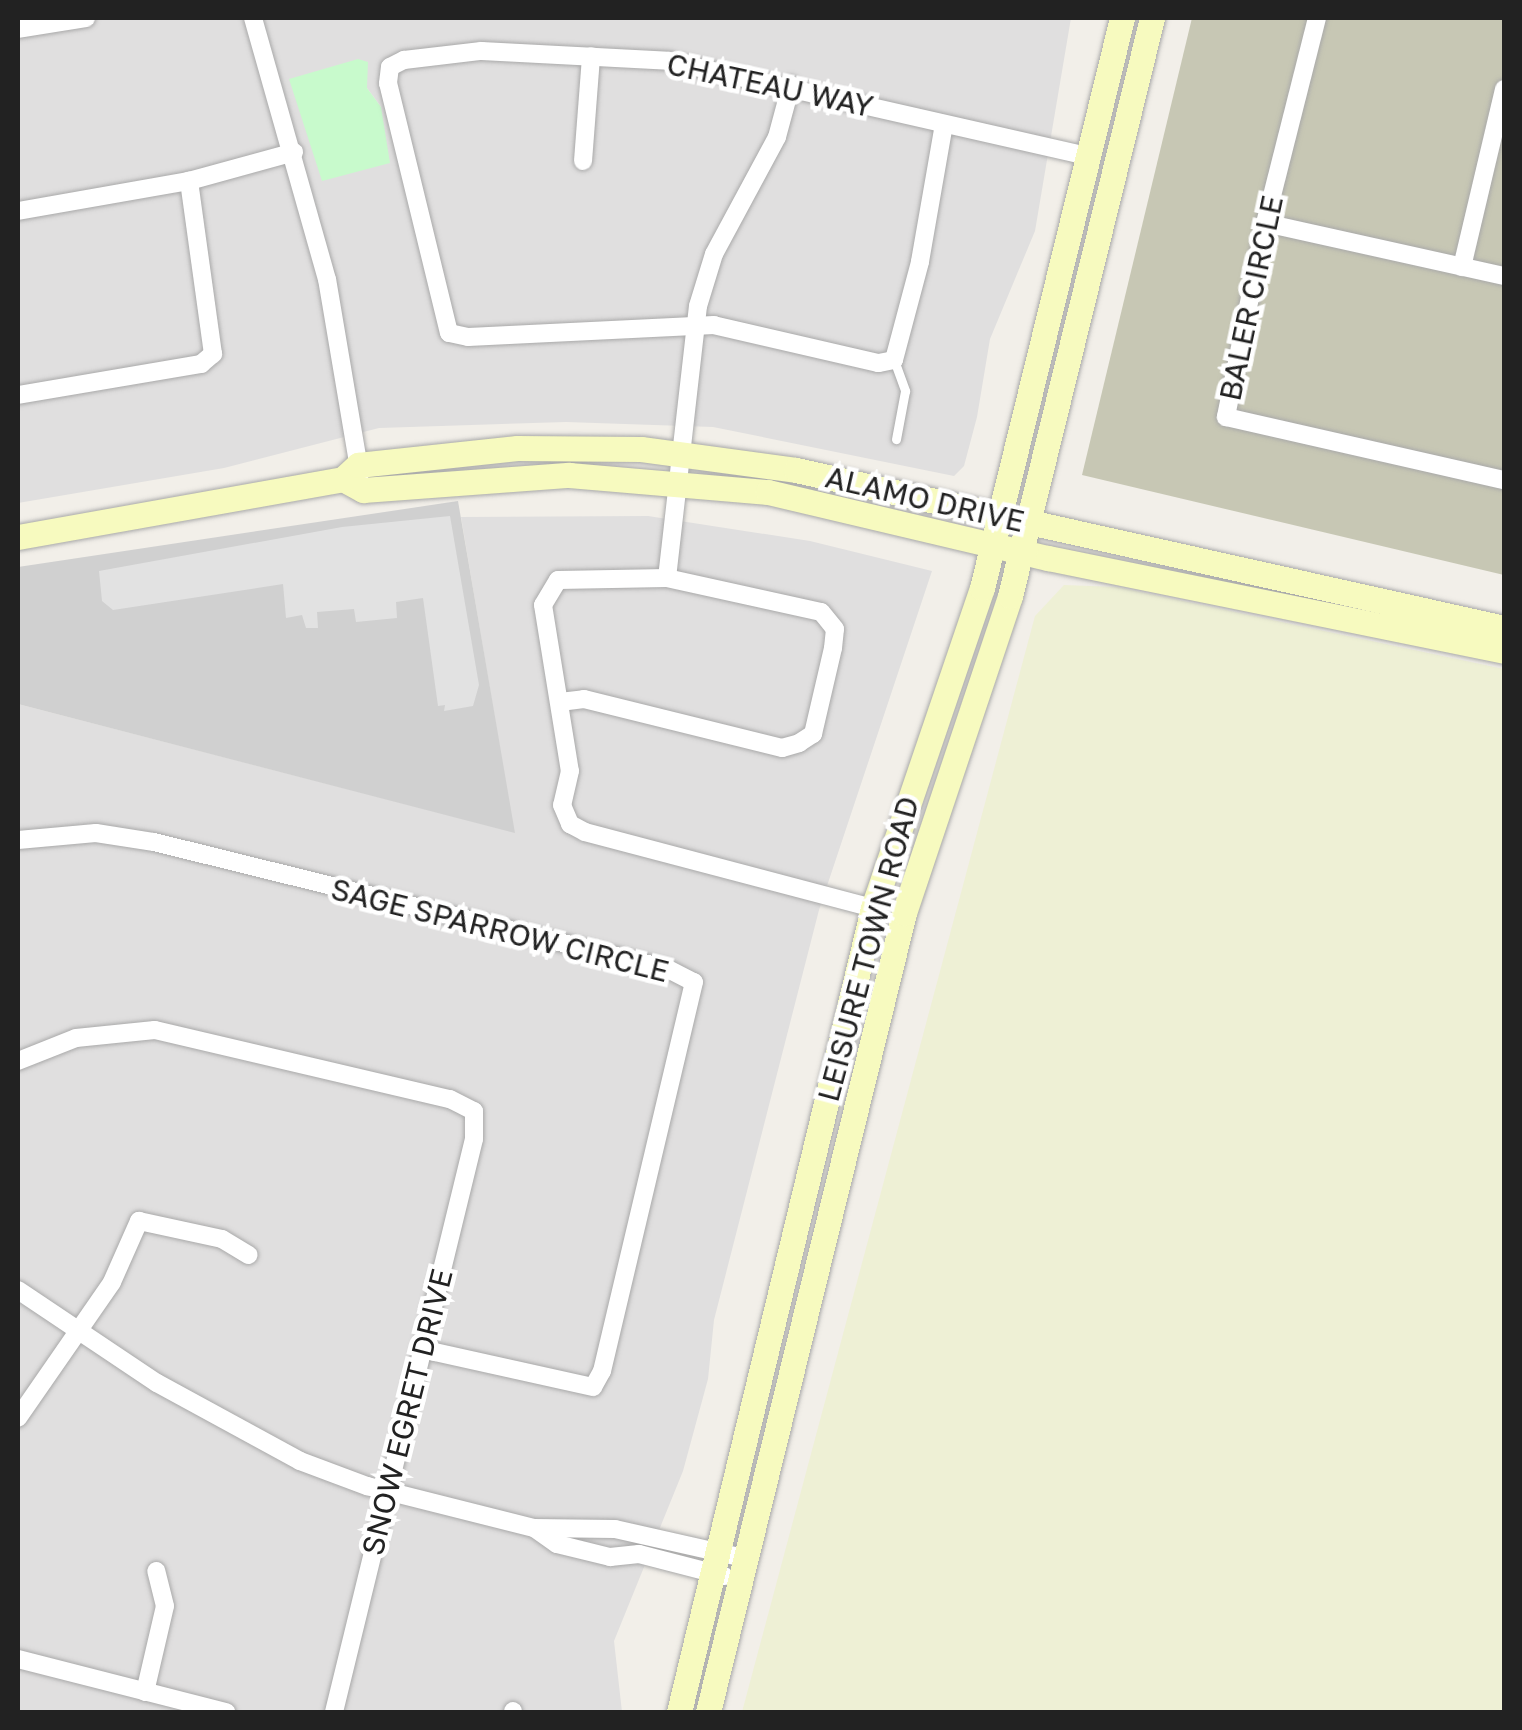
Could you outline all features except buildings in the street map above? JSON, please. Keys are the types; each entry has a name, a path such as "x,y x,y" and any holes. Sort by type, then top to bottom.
{"main road":[{"name":"LEISURE TOWN ROAD","path":"678,1712 873,908 946,701 991,544 1122,18"},
{"name":"LEISURE TOWN ROAD","path":"708,1712 904,913 1020,551 1152,18"},
{"name":"ALAMO DRIVE","path":"18,538 518,448 680,452 796,470 1504,628"},
{"name":"ALAMO DRIVE","path":"354,478 569,476 676,481 768,492 1020,551 1504,651"}],"street":[{"path":"18,29 86,18"},
{"path":"253,18 327,279 354,478"},
{"name":"BALER CIRCLE","path":"1317,18 1265,223 1226,418 1504,480"},
{"name":"CHATEAU WAY","path":"694,324 449,333 388,87 390,67 482,51 705,66 1088,156"},
{"path":"583,161 590,56"},
{"path":"667,578 694,324 714,254 776,137 791,85"},
{"path":"1462,266 1504,89"},
{"path":"694,324 878,363 894,360 920,262 944,124"},
{"path":"18,211 188,181 294,152"},
{"path":"18,395 200,364 213,354 188,181"},
{"path":"1265,223 1504,276"},
{"path":"560,702 584,699 782,748 813,734 834,648 835,628 822,612 667,578 586,576 550,588 543,605 570,771 562,805 570,824 873,908"},
{"name":"SAGE SPARROW CIRCLE","path":"18,840 96,833 154,842 668,970 694,982 602,1371 593,1386 422,1349"},
{"name":"SNOW EGRET DRIVE","path":"18,1062 76,1038 155,1030 431,1094 474,1111 474,1139 334,1712"},
{"path":"18,1418 112,1282 139,1221 222,1239 249,1255"},
{"path":"18,1290 210,1415 300,1461 387,1491 534,1528 615,1528 742,1569"},
{"path":"534,1528 557,1544 610,1558 639,1554 716,1562"},
{"path":"144,1692 165,1606 156,1571"},
{"path":"18,1659 226,1712"}],"lane":[{"path":"894,360 905,391 896,439"}],"shaded area":[{"path":"18,18 1071,18 1035,231 990,339 977,417 964,466 954,476 713,427 566,422 379,428 224,468 18,503","holes":["367,62 367,88 381,107 322,180"]},
{"path":"1192,18 1504,18 1504,575 1082,475"},
{"path":"458,501 515,833 18,704 18,567"},
{"path":"450,516 479,685 473,706 444,711 445,705 438,706 423,598 396,602 397,618 356,622 354,609 317,612 318,628 306,628 302,615 286,618 283,584 113,610 102,601 99,571 342,527"},
{"path":"648,516 810,541 932,571 819,910 714,1320 708,1379 683,1471 614,1641 622,1712 18,1712 18,704 514,832 461,517"},
{"path":"1064,585 1117,587 1504,669 1504,1712 742,1712 1035,616"}],"green space":[{"path":"358,59 368,62 367,88 381,107 390,163 322,181 289,79"}]}
